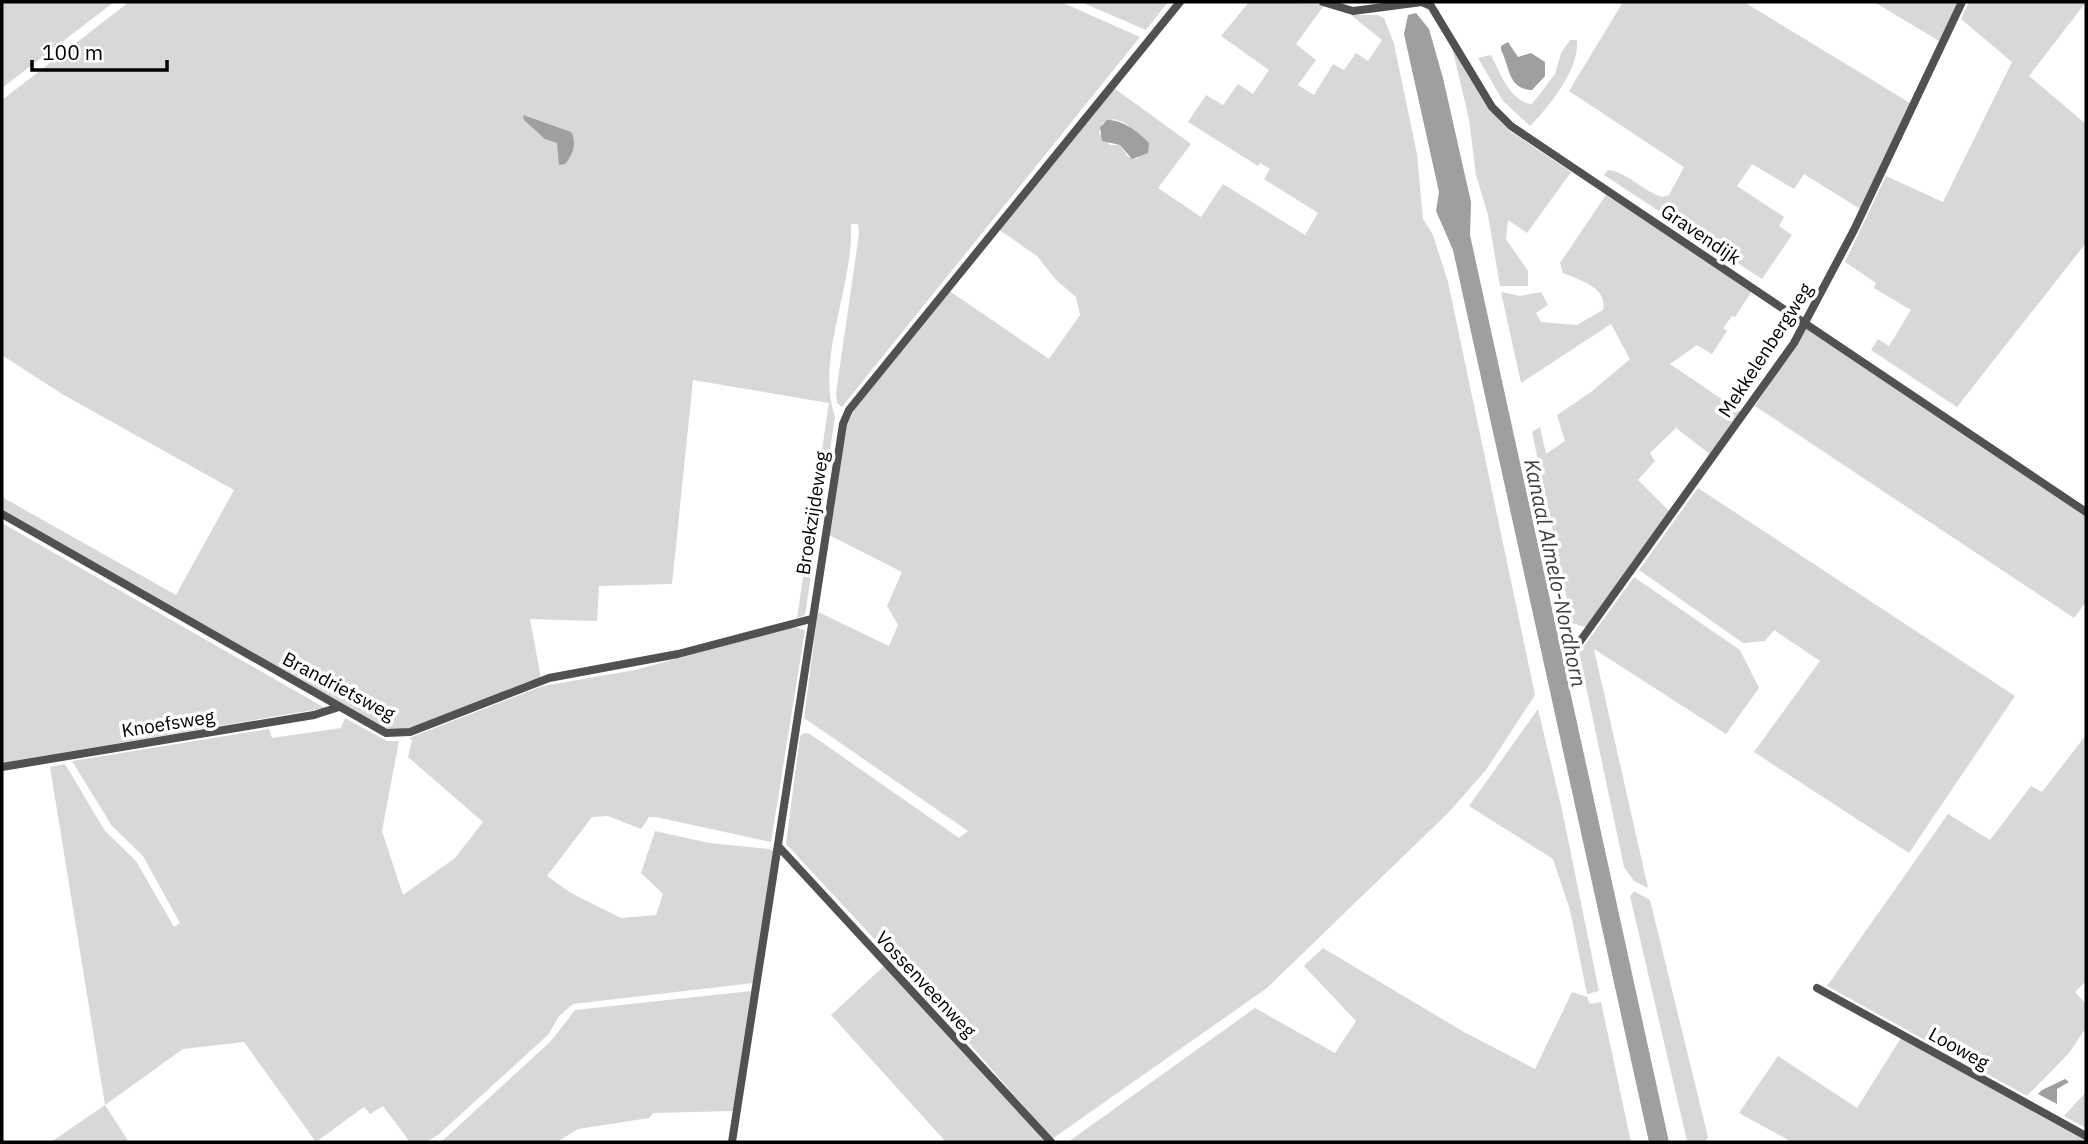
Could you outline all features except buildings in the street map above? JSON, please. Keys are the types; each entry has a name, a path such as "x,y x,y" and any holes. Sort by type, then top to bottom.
{"street":[{"name":"Broekzijdeweg","path":"732,1142 843,424 849,410 1180,2"},
{"name":"Gravendijk","path":"1323,2 1353,11 1422,2 1431,6 1501,118 2086,512"},
{"name":"Mekkelenbergweg","path":"1571,654 1805,323 1854,230 1962,2"},
{"name":"Brandrietsweg","path":"2,514 386,733 410,732 549,678 678,654 811,619"},
{"name":"Knoefsweg","path":"2,767 314,715 339,707"},
{"name":"Vossenveenweg","path":"778,846 1051,1142"},
{"name":"Looweg","path":"1817,988 2086,1136"}],"shaded area":[{"path":"2,2 114,2 2,88"},
{"path":"129,2 1061,2 1140,37 842,407 837,403 836,393 859,234 858,224 851,224 847,272 829,371 830,395 835,417 805,615 797,618 829,403 693,380 672,584 599,586 597,621 530,619 541,678 399,733 388,732 2,509 2,497 176,595 234,490 62,394 2,355 2,100"},
{"path":"1081,2 1168,2 1146,30"},
{"path":"1249,2 1325,4 1296,44 1316,60 1298,85 1314,95 1333,64 1344,70 1356,53 1368,61 1382,40 1351,15 1378,15 1384,18 1394,44 1417,154 1423,219 1433,235 1448,282 1535,695 1486,770 1448,813 1267,988 1052,1139 944,1014 786,844 800,736 804,733 810,734 959,838 968,831 804,718 818,612 889,646 898,625 887,606 902,572 829,535 844,431 861,396 948,290 1049,359 1080,315 1076,297 1056,280 1037,256 998,229 1114,88 1191,144 1158,188 1201,217 1223,184 1305,235 1318,213 1264,179 1270,169 1260,163 1258,166 1188,122 1206,95 1223,105 1238,84 1253,94 1269,70 1221,36","holes":["1113,119 1123,122 1142,136 1137,159 1128,157 1120,145 1110,145 1099,133 1102,123"]},
{"path":"1623,2 1744,2 1910,103 1860,209 1804,174 1794,189 1752,164 1737,186 1784,217 1779,226 1792,235 1762,279 1604,175 1608,170 1615,172 1663,197 1669,195 1684,167 1569,91"},
{"path":"1874,2 1958,2 1939,41"},
{"path":"1969,2 2086,2 2029,76 2086,124 2086,243 1957,407 1871,350 1878,339 1889,346 1911,310 1874,288 1876,283 1845,262 1886,176 1943,202 2012,62 1961,19"},
{"path":"1416,13 1429,29 1471,202 1470,235 1669,1142 1649,1142 1453,250 1436,211 1439,192 1404,34 1408,15"},
{"path":"1450,39 1499,120 1510,131 1571,172 1527,233 1508,220 1506,239 1528,271 1528,286 1500,286 1488,215 1476,175 1469,119"},
{"path":"1570,40 1577,40 1574,63 1554,98 1530,126 1503,101 1478,58 1491,55 1512,92 1524,102 1532,104 1555,74 1561,53"},
{"path":"1508,42 1518,57 1531,53 1545,62 1545,76 1532,90 1518,86 1510,76 1501,50 1501,46"},
{"path":"523,115 571,132 573,149 565,164 559,165 557,143 545,139 524,120"},
{"path":"1107,120 1124,124 1140,135 1149,143 1148,153 1132,159 1120,145 1102,141 1100,127"},
{"path":"1606,195 1752,291 1735,317 1732,316 1723,328 1727,331 1712,354 1697,345 1670,364 1741,412 1711,455 1676,428 1650,453 1655,461 1638,480 1670,512 1588,628 1572,623 1532,432 1540,427 1546,454 1565,441 1557,415 1591,392 1630,359 1611,324 1521,383 1501,292 1520,296 1541,292 1548,305 1536,313 1541,322 1577,325 1603,310 1603,302 1597,290 1563,273 1560,263"},
{"path":"1806,329 2086,510 2086,602 2074,618 1755,406"},
{"path":"1698,488 2015,696 1909,853 1754,752 1820,661 1774,630 1765,641 1743,643 1639,570"},
{"path":"2,523 325,708 2,763"},
{"path":"1634,577 1740,650 1759,688 1726,734 1594,649 1648,888 1634,881 1624,867 1579,653"},
{"path":"794,627 805,630 771,842 656,817 649,817 641,829 608,816 592,817 547,876 571,893 621,918 656,915 663,894 641,873 655,831 709,843 770,849 774,852 753,983 573,1004 559,1016 549,1034 438,1135 426,1142 410,1142 383,1106 370,1114 364,1107 316,1142 244,1042 183,1049 105,1105 50,767 65,764 105,831 136,861 174,927 180,923 143,856 112,826 72,761 269,729 272,738 341,728 345,718 387,741 399,741 382,831 403,895 455,858 483,822 408,757 412,740 409,738 543,686 635,670"},
{"path":"1538,709 1562,810 1599,991 1587,994 1570,910 1553,859 1469,806"},
{"path":"2086,735 2086,981 2075,992 2086,1004 2086,1028 2069,1053 2027,1096 1827,986 1948,814 1990,840 2031,786 2042,792"},
{"path":"1634,891 1650,900 1708,1137 1705,1142 1687,1141 1630,896"},
{"path":"1323,948 1464,1032 1535,1069 1572,992 1587,997 1590,1004 1601,1002 1631,1142 1068,1142 1255,1008 1335,1053 1356,1021 1304,966"},
{"path":"885,965 1049,1142 946,1142 831,1015"},
{"path":"751,991 733,1111 653,1113 649,1118 578,1129 557,1142 441,1142 551,1041 575,1010"},
{"path":"1901,1038 2086,1139 2086,1142 1792,1142 1739,1113 1778,1056 1857,1108"},
{"path":"2065,1079 2069,1082 2057,1089 2057,1104 2038,1094 2042,1090"},
{"path":"2086,1092 2086,1128 2064,1116"},
{"path":"105,1105 129,1142 51,1142"}],"water label":[{"name":"Kanaal Almelo-Nordhorn","path":"1555,573"}]}
